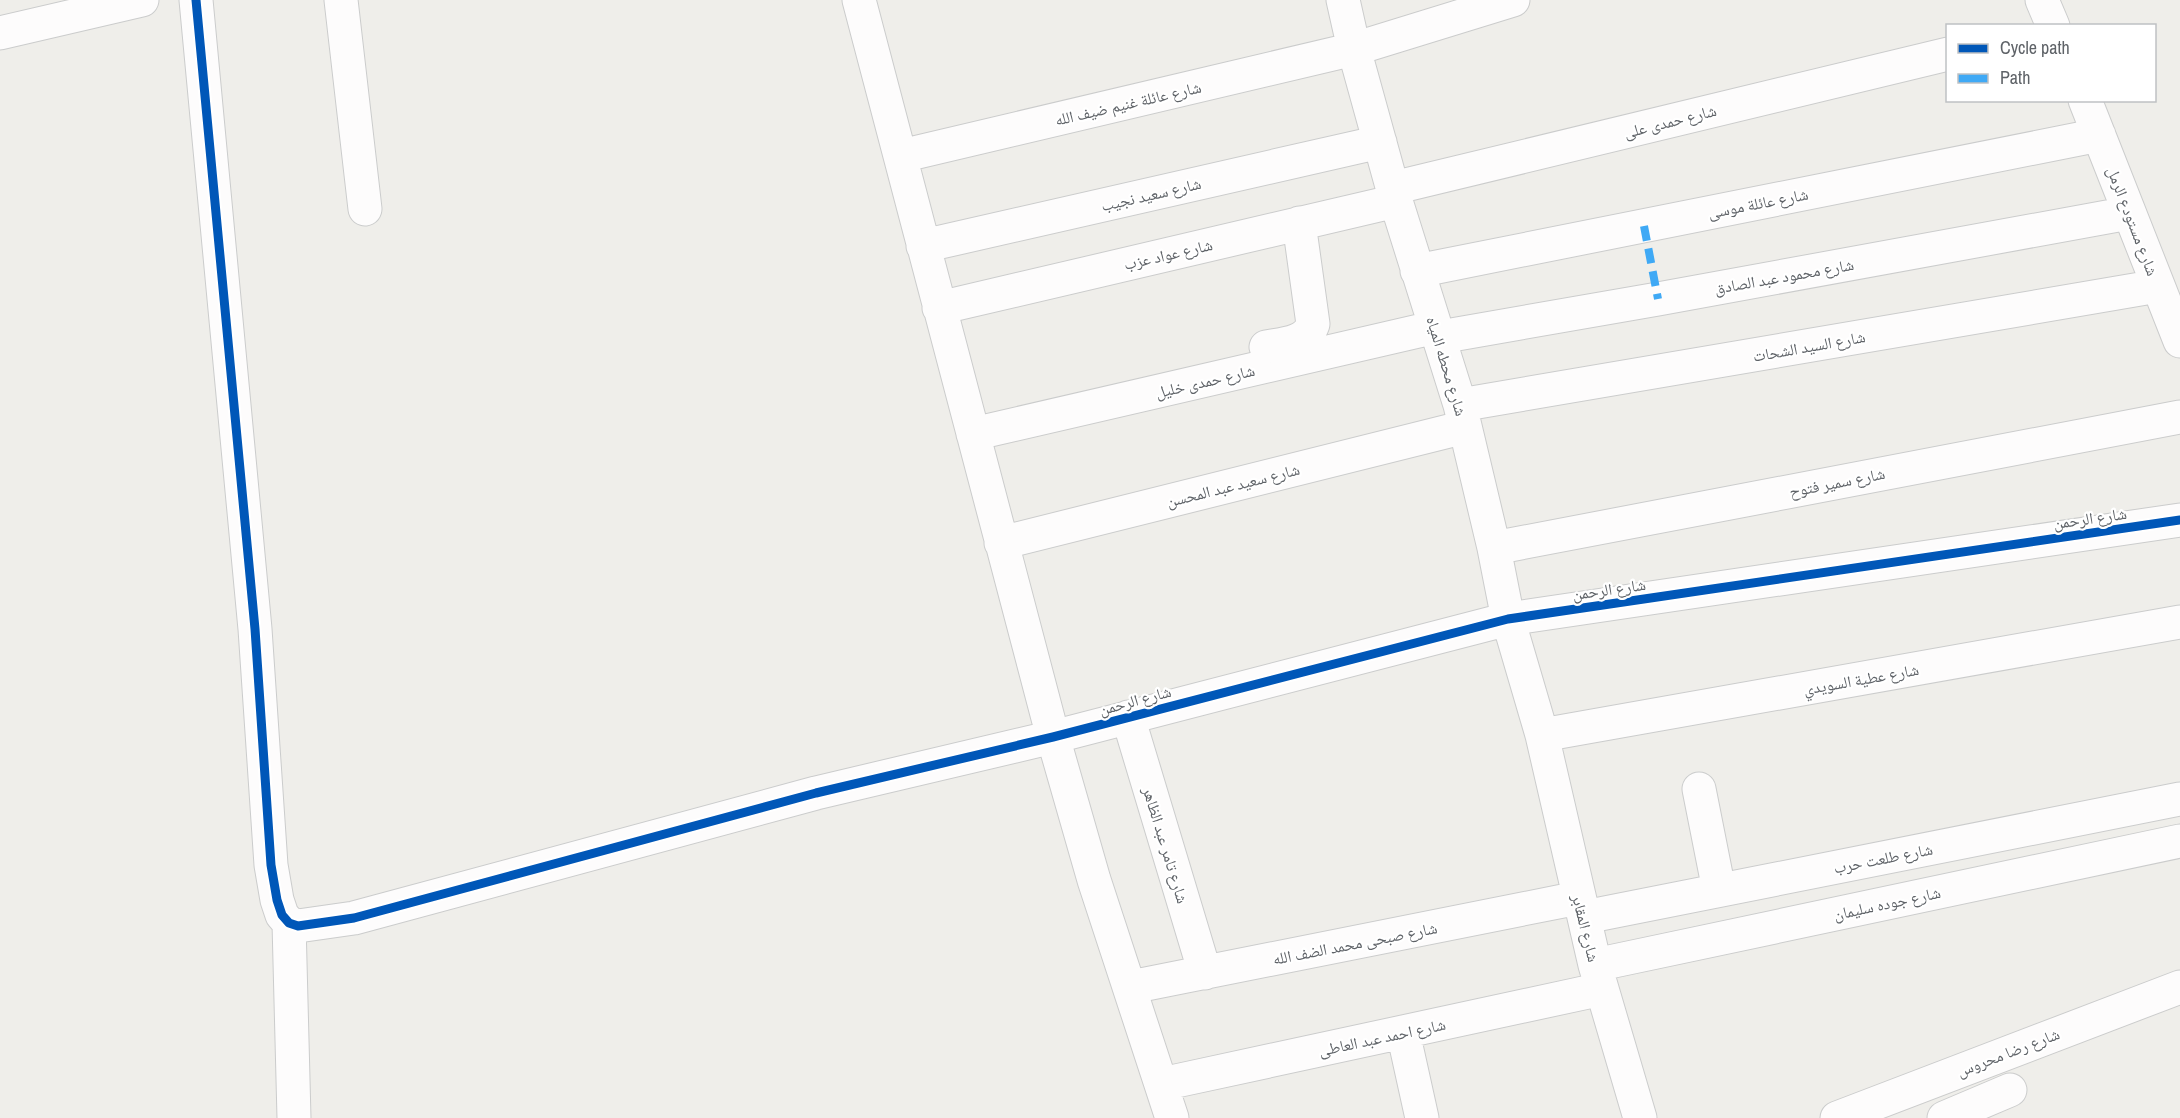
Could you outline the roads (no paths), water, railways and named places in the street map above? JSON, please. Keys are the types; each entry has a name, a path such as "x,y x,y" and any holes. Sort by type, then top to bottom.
{"street":[{"path":"0,33 142,0"},
{"path":"196,0 255,629 272,865 282,915 289,923 294,1118"},
{"path":"341,0 365,209"},
{"path":"859,0 902,156 939,308 1053,737 1094,880 1131,987 1172,1118"},
{"name":"شارع محطه المياه","path":"1343,0 1354,49 1417,271 1463,416 1509,619 1542,735"},
{"name":"شارع عائلة غنيم ضيف الله","path":"902,156 1354,49 1514,0"},
{"path":"2042,0 2052,24"},
{"name":"شارع حمدى على","path":"1395,194 1946,54"},
{"name":"شارع مستودع الرمل","path":"2086,102 2180,341"},
{"name":"شارع عائلة موسى","path":"1417,271 2099,135"},
{"name":"شارع سعيد نجيب","path":"923,246 1380,142"},
{"name":"شارع عواد عزب","path":"939,308 1299,223 1395,194"},
{"name":"شارع محمود عبد الصادق","path":"1438,332 1647,301 2128,213"},
{"path":"1172,366 1290,342 1308,334 1313,324 1299,223"},
{"name":"شارع السيد الشحات","path":"1463,416 2158,286"},
{"name":"شارع حمدى خليل","path":"973,434 1438,332"},
{"name":"شارع سعيد عبد المحسن","path":"1001,543 1463,416"},
{"name":"شارع سمير فتوح","path":"1494,548 2180,417"},
{"name":"شارع الرحمن","path":"289,923 298,926 354,918 816,794 1053,737 1509,619 2180,520"},
{"name":"شارع عطية السويدي","path":"1542,735 2180,622"},
{"name":"شارع تامر عبد الظاهر","path":"1128,717 1205,973"},
{"name":"شارع المقابر","path":"1542,735 1598,977 1640,1118"},
{"path":"1700,789 1719,890"},
{"name":"شارع طلعت حرب","path":"1582,908 1719,890 2180,799"},
{"name":"شارع جوده سليمان","path":"1598,977 2180,841"},
{"name":"شارع صبحى محمد الضف الله","path":"1131,987 1582,908"},
{"name":"شارع احمد عبد العاطى","path":"1161,1084 1403,1032 1598,977"},
{"name":"شارع رضا محروس","path":"1837,1118 2180,987"},
{"path":"1403,1032 1422,1118"},
{"path":"1944,1118 2010,1090"}]}
